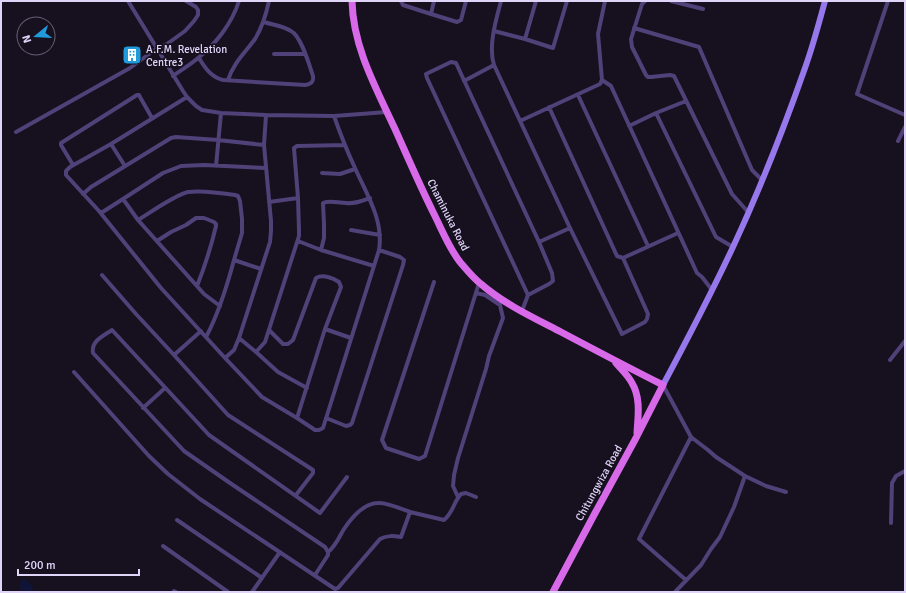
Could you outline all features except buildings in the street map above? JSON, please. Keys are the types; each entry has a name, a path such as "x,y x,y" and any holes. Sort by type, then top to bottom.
{"main road":[{"name":"Chaminuka Road","path":"352,1 360,48 365,63 417,179 450,246 460,261 479,283 500,298 613,360 663,385"},
{"path":"663,385 733,247 762,180 784,126 805,66 825,1"},
{"path":"613,360 632,383 636,391 639,410 636,438"},
{"name":"Chitungwiza Road","path":"553,592 663,385"}],"street":[{"path":"128,1 156,49 187,97 202,110 221,113 334,116 387,112"},
{"path":"16,132 130,68 156,49 167,44 185,30 198,17 196,7 186,1"},
{"path":"173,76 199,58 216,41 230,22 239,1"},
{"path":"228,80 231,70 254,39 264,22 270,1"},
{"path":"400,1 403,5 456,22 461,20 466,1"},
{"path":"431,14 434,1"},
{"path":"501,1 494,31 491,57 570,228 622,334 645,322 648,314 623,258"},
{"path":"525,38 536,1"},
{"path":"494,31 525,38 553,48 567,1"},
{"path":"520,121 600,84 602,80 598,34 606,1"},
{"path":"645,1 642,4 634,28 631,39 632,47 647,76 673,75 675,77 732,194 748,212"},
{"path":"671,1 703,9"},
{"path":"888,1 857,94 905,115"},
{"path":"199,58 207,70 219,79 312,83 314,79 298,36 288,29 264,22"},
{"path":"634,28 699,47 752,170 762,180"},
{"path":"274,54 305,54"},
{"path":"522,311 528,295 553,281 552,273 456,63 451,62 426,74 427,78 528,295"},
{"path":"464,80 494,65"},
{"path":"602,80 611,86 697,273 712,290"},
{"path":"73,165 61,143 137,95 139,95 152,118"},
{"path":"578,95 648,246"},
{"path":"187,97 111,144 73,165 67,169 65,173 101,214 161,288 262,397 315,430 323,428 380,250 380,236 376,215 334,116"},
{"path":"629,126 686,101"},
{"path":"549,108 617,256 623,258 678,233"},
{"path":"216,166 221,113"},
{"path":"656,113 716,237 733,247"},
{"path":"225,358 234,350 239,338 270,242 271,231 264,145 266,115"},
{"path":"898,141 905,127"},
{"path":"83,194 90,187 171,138 176,137 218,140 264,145"},
{"path":"111,144 125,166"},
{"path":"256,352 265,342 298,241 298,198 294,147 345,145"},
{"path":"101,214 123,198 163,173 176,167 189,165 266,168"},
{"path":"322,173 340,174 356,169"},
{"path":"138,220 181,194 188,192 236,195 240,198 242,232 220,306 206,337"},
{"path":"123,198 138,220 204,294 220,306"},
{"path":"269,202 298,198"},
{"path":"321,250 324,238 323,203 327,201 353,203 370,198"},
{"path":"157,241 196,218 204,218 216,224 207,261 197,286"},
{"path":"539,242 570,228"},
{"path":"351,230 380,236"},
{"path":"298,241 321,250 374,266"},
{"path":"326,418 346,426 352,423 404,265 404,260 400,256 380,250"},
{"path":"234,260 261,269"},
{"path":"102,275 228,415 313,470 313,473 296,495"},
{"path":"269,330 283,344 288,344 293,340 316,278 318,276 322,276 338,281 340,287 297,418"},
{"path":"434,282 382,440 386,448 419,458 425,456 479,283"},
{"path":"458,496 453,486 454,476 489,356 502,318 500,305 485,295 476,293"},
{"path":"325,329 352,338"},
{"path":"328,552 325,547 184,451 93,353 93,345 96,341 112,330 209,434 320,513 347,477"},
{"path":"174,355 201,331"},
{"path":"239,338 278,372 307,388"},
{"path":"890,360 905,341"},
{"path":"74,372 149,456 168,474 200,499 315,575 332,588 338,588 380,539 393,536 401,537 410,512"},
{"path":"663,385 691,438 708,450 716,458 745,476 766,486 786,492"},
{"path":"143,408 165,388"},
{"path":"686,580 639,539 691,438"},
{"path":"891,523 892,483 896,476 905,471"},
{"path":"675,592 700,564 720,537 734,508 745,476"},
{"path":"315,575 328,555 328,552 332,549 345,528 360,509 371,504 381,502 410,512 444,520 448,517 458,496 461,494 466,494 476,497"},
{"path":"177,520 262,578"},
{"path":"163,546 228,592"},
{"path":"252,592 280,552"}],"shaded area":[{"path":"23,578 32,585 33,592 21,592 19,585"}],"place":[{"name":"A.F.M. Revelation Centre3","path":"132,55"}]}
